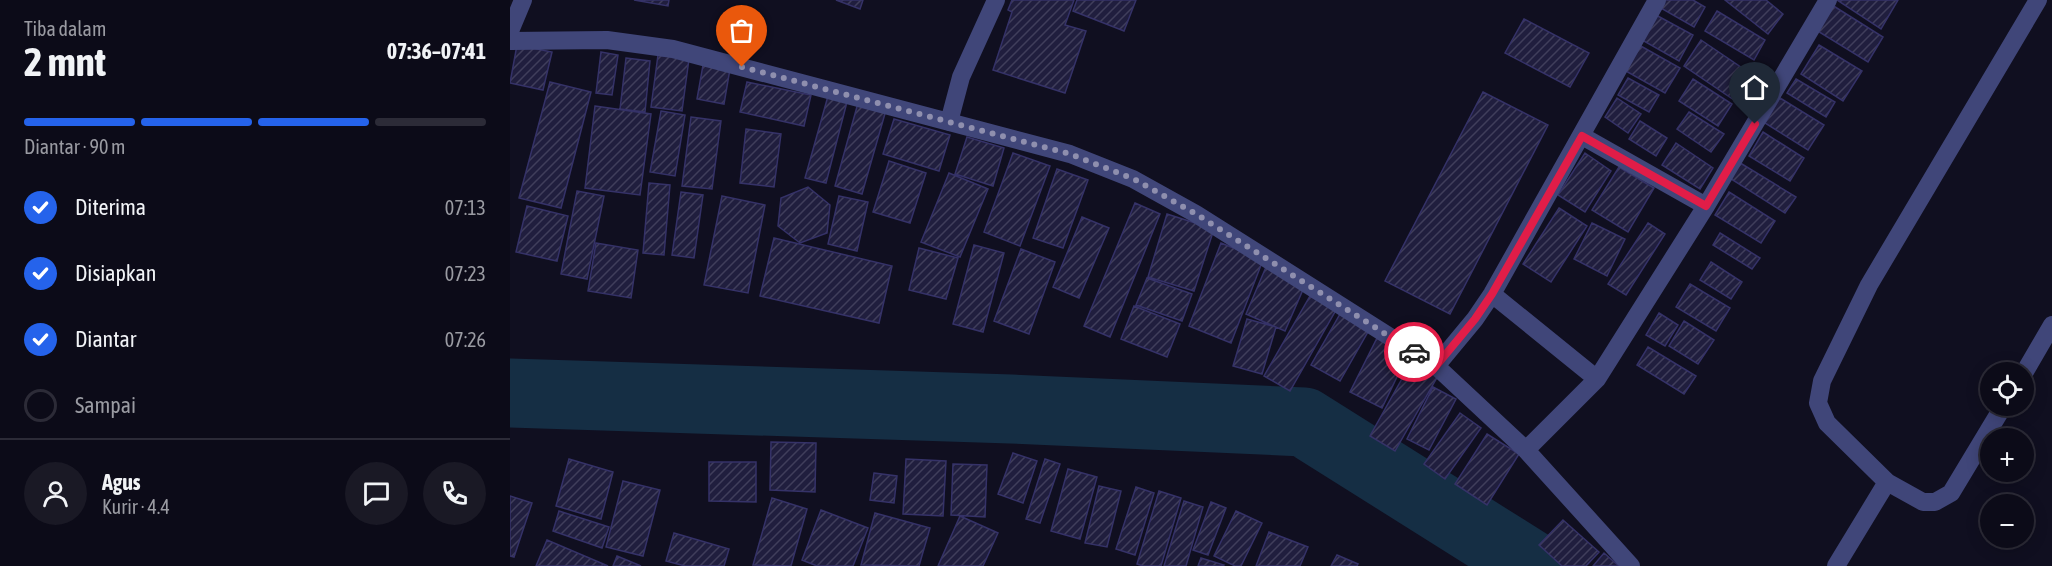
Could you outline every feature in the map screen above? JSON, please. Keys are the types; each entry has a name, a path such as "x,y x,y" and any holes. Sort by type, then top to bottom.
{"street":[{"path":"510,31 523,0"},
{"path":"949,122 961,77 996,0"},
{"path":"1436,366 1475,319 1492,294 1657,0"},
{"path":"1526,450 1597,379 1706,206 1828,0"},
{"path":"1997,416 1951,494 1935,502 1923,502 1887,482 1827,423 1818,403 1822,381 1869,285 2038,0"},
{"path":"510,41 607,40 673,49 1070,154 1134,179 1196,214 1436,366 1526,450 1631,566"},
{"path":"1582,136 1706,206"},
{"path":"1492,294 1597,379"},
{"path":"2030,362 2052,325"},
{"path":"1836,566 1887,482"}],"building":[{"path":"634,0 669,0 668,6"},
{"path":"836,0 863,0 860,9"},
{"path":"1012,0 1074,0 1065,25 1086,31 1065,93 993,70 1012,12 1008,10"},
{"path":"1077,0 1136,0 1124,31 1073,11"},
{"path":"1663,0 1693,0 1705,7 1694,27 1659,7"},
{"path":"1725,0 1766,0 1783,14 1768,34"},
{"path":"1837,0 1898,0 1881,29"},
{"path":"1832,5 1883,37 1868,62 1816,30"},
{"path":"1717,11 1765,40 1754,60 1705,31"},
{"path":"1656,15 1693,35 1679,61 1642,40"},
{"path":"1524,19 1589,53 1570,87 1505,53"},
{"path":"1701,40 1751,74 1734,100 1684,66"},
{"path":"517,45 552,52 543,90 510,83"},
{"path":"1639,45 1680,68 1665,93 1624,70"},
{"path":"1819,45 1862,71 1843,101 1801,74"},
{"path":"601,52 618,55 612,95 596,93"},
{"path":"658,55 689,59 682,111 651,107"},
{"path":"626,58 650,61 645,112 620,109"},
{"path":"703,65 730,69 724,104 697,99"},
{"path":"1628,78 1659,95 1649,112 1618,95"},
{"path":"1693,79 1732,104 1718,126 1679,101"},
{"path":"1796,79 1835,102 1826,117 1787,93"},
{"path":"550,82 591,92 561,208 519,198"},
{"path":"747,82 811,95 804,126 740,112"},
{"path":"1483,92 1548,125 1450,314 1385,281"},
{"path":"828,96 847,102 826,183 805,178"},
{"path":"1617,98 1641,114 1628,133 1605,117"},
{"path":"1780,98 1824,125 1808,150 1765,123"},
{"path":"858,103 886,110 862,194 835,186"},
{"path":"595,106 651,114 640,195 585,188"},
{"path":"661,111 685,115 675,176 650,172"},
{"path":"1689,112 1724,134 1711,152 1677,129"},
{"path":"691,117 721,121 712,189 682,186"},
{"path":"894,119 950,135 939,171 883,154"},
{"path":"1640,121 1667,138 1656,156 1629,139"},
{"path":"746,129 781,134 774,187 740,183"},
{"path":"1763,132 1804,158 1790,181 1749,156"},
{"path":"967,137 1004,148 993,186 955,174"},
{"path":"1676,143 1713,168 1700,189 1662,165"},
{"path":"1013,153 1050,166 1020,246 984,232"},
{"path":"1585,153 1611,171 1585,212 1558,195"},
{"path":"889,161 926,173 910,223 873,212"},
{"path":"1737,161 1796,197 1785,213 1728,177"},
{"path":"1619,167 1654,188 1628,232 1592,210"},
{"path":"1057,169 1088,180 1063,248 1033,238"},
{"path":"949,173 988,189 960,257 921,242"},
{"path":"649,183 670,185 664,255 643,253"},
{"path":"808,187 830,205 827,233 800,243 778,226 781,198"},
{"path":"577,191 604,196 587,279 561,274"},
{"path":"681,192 703,195 694,258 672,255"},
{"path":"1729,192 1775,221 1761,243 1715,215"},
{"path":"722,196 765,205 748,293 704,285"},
{"path":"839,196 868,202 857,251 828,244"},
{"path":"1135,203 1160,214 1110,337 1084,326"},
{"path":"527,206 568,216 557,261 516,252"},
{"path":"1559,208 1587,226 1551,282 1523,264"},
{"path":"1167,214 1214,229 1194,291 1148,277"},
{"path":"1082,217 1109,228 1079,298 1053,287"},
{"path":"1592,223 1625,239 1607,276 1574,259"},
{"path":"1648,223 1665,234 1626,295 1608,284"},
{"path":"1720,233 1760,258 1752,269 1713,245"},
{"path":"774,238 892,266 879,323 760,296"},
{"path":"596,243 638,250 631,298 588,291"},
{"path":"1221,243 1263,260 1231,343 1189,326"},
{"path":"974,245 1004,253 983,332 953,324"},
{"path":"919,248 958,258 946,299 909,290"},
{"path":"1021,249 1055,262 1029,334 994,321"},
{"path":"1711,262 1742,282 1731,299 1700,280"},
{"path":"1266,267 1305,285 1285,331 1246,314"},
{"path":"1147,278 1192,294 1182,321 1136,305"},
{"path":"1690,284 1730,308 1716,331 1676,307"},
{"path":"1310,296 1336,310 1290,391 1264,376"},
{"path":"1134,306 1180,324 1167,357 1121,339"},
{"path":"1659,313 1678,325 1665,346 1646,335"},
{"path":"1340,314 1369,330 1340,381 1311,365"},
{"path":"1247,319 1276,327 1262,374 1233,366"},
{"path":"1684,321 1714,340 1698,364 1669,346"},
{"path":"1378,336 1409,352 1382,408 1350,392"},
{"path":"1648,347 1696,376 1684,394 1637,365"},
{"path":"1413,359 1439,374 1395,451 1370,436"},
{"path":"1433,387 1456,399 1429,450 1407,439"},
{"path":"1460,413 1481,428 1445,479 1424,464"},
{"path":"1487,434 1519,454 1487,505 1455,484"},
{"path":"771,442 816,443 815,492 770,490"},
{"path":"1013,453 1037,461 1023,503 998,494"},
{"path":"569,459 613,472 601,519 556,506"},
{"path":"906,459 946,461 943,516 903,514"},
{"path":"1045,459 1060,464 1040,523 1026,519"},
{"path":"709,462 756,462 756,502 709,501"},
{"path":"953,464 987,465 985,517 951,515"},
{"path":"1068,469 1097,477 1080,539 1051,531"},
{"path":"874,473 897,476 894,503 870,500"},
{"path":"623,481 660,490 643,556 606,547"},
{"path":"1099,486 1121,491 1107,547 1085,543"},
{"path":"1136,487 1154,493 1135,555 1116,549"},
{"path":"1159,491 1181,498 1161,566 1143,566 1137,564"},
{"path":"510,496 532,503 514,557 510,556"},
{"path":"772,498 807,509 791,566 753,565"},
{"path":"1184,501 1203,507 1186,566 1164,566"},
{"path":"1211,502 1226,508 1208,555 1193,550"},
{"path":"821,510 868,528 853,566 817,566 802,560"},
{"path":"559,511 609,527 602,548 553,531"},
{"path":"1236,511 1262,523 1241,566 1235,566 1214,556"},
{"path":"875,513 930,528 919,566 861,565"},
{"path":"960,516 998,533 983,566 938,566"},
{"path":"1563,520 1599,552 1586,566 1562,566 1539,545"},
{"path":"1269,532 1308,547 1300,566 1256,566"},
{"path":"674,533 729,549 724,566 685,566 666,561"},
{"path":"547,540 608,566 536,566"},
{"path":"1604,553 1619,566 1593,566"},
{"path":"1337,555 1358,564 1357,566 1331,566"},
{"path":"617,556 641,566 613,566"},
{"path":"1201,558 1224,565 1198,566"}],"waterway":[{"path":"510,393 1011,409 1304,422 1533,566"}],"way so far":[{"path":"742,67 1070,154 1134,179 1196,214 1414,352"}],"route":[{"path":"1414,352 1436,366 1475,319 1492,294 1582,136 1706,206 1755,124"}]}
